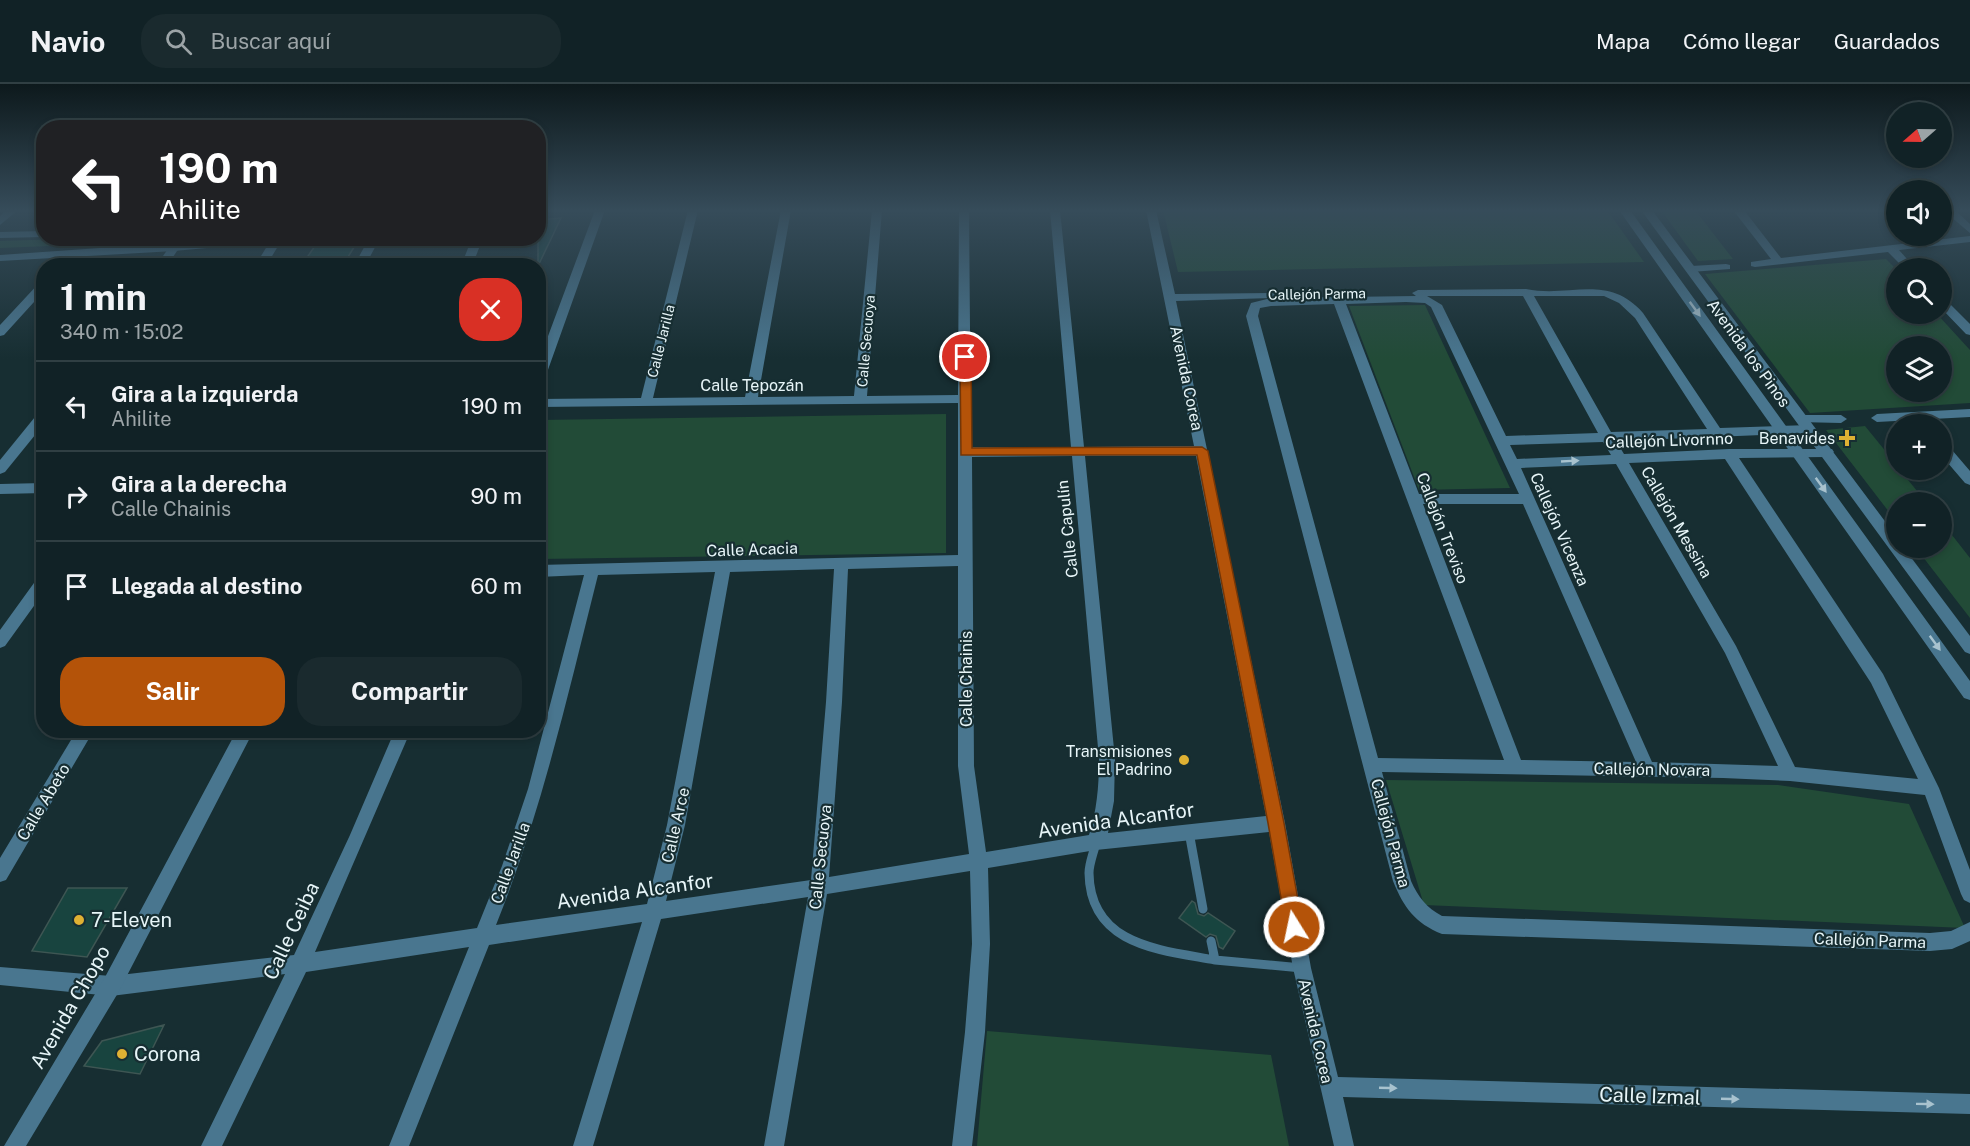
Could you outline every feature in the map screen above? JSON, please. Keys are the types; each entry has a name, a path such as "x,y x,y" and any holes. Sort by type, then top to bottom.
{"street":[{"path":"546,359 582,260"},
{"name":"Calle Jarilla","path":"646,402 681,260"},
{"path":"751,401 777,260"},
{"name":"Calle Secuoya","path":"860,401 873,260"},
{"name":"Calle Chainis","path":"962,1146 975,1032 981,944 979,863 966,766 965,260"},
{"name":"Calle Capulín","path":"1060,260 1098,660 1108,789 1105,814 1096,842"},
{"name":"Avenida Corea","path":"1162,260 1276,823 1302,968 1344,1146"},
{"name":"Avenida los Pinos","path":"1660,260 1970,693"},
{"name":"Avenida los Pinos","path":"1684,260 1886,533"},
{"path":"1755,264 1799,260"},
{"path":"1691,269 1726,267"},
{"name":"Callejón Parma","path":"1171,298 1526,292 1604,293 1618,296 1639,316 1716,432"},
{"name":"Callejón Messina","path":"1526,292 1731,650 1790,774"},
{"path":"0,332 36,293"},
{"name":"Callejón Vicenza","path":"1339,301 1417,299 1428,300 1436,305 1502,441 1647,769"},
{"name":"Callejón Parma","path":"1339,301 1265,302 1255,306 1252,316 1407,895 1415,908 1429,920 1442,925 1930,942 1952,940 1970,931"},
{"name":"Callejón Treviso","path":"1339,301 1515,767"},
{"path":"1952,312 1970,331"},
{"name":"Calle Tepozán","path":"546,404 966,399"},
{"path":"1952,415 1970,413"},
{"path":"1877,418 1886,418"},
{"name":"Callejón Livornno","path":"1502,441 1781,429 1840,419"},
{"path":"0,469 36,425"},
{"path":"966,452 1202,451"},
{"name":"Callejón Livornno","path":"1512,464 1797,451 1827,452"},
{"path":"1729,454 1877,679 1931,788 1970,894"},
{"path":"1952,459 1970,480"},
{"path":"0,489 36,488"},
{"path":"1413,499 1527,499"},
{"name":"Avenida los Pinos","path":"1904,558 1970,648"},
{"name":"Calle Acacia","path":"546,571 966,560"},
{"name":"Calle Secuoya","path":"774,1146 819,887 834,702 841,564"},
{"name":"Calle Arce","path":"583,1146 654,912 680,804 723,568"},
{"name":"Calle Jarilla","path":"399,1146 511,866 536,789 592,571"},
{"path":"0,642 36,591"},
{"name":"Calle Abeto","path":"0,874 81,738"},
{"name":"Avenida Chopo","path":"14,1146 111,986 242,738"},
{"name":"Calle Ceiba","path":"211,1146 302,963 354,850 400,738"},
{"name":"Callejón Novara","path":"1372,765 1647,769 1790,774 1931,788"},
{"name":"Avenida Alcanfor","path":"0,976 111,986 302,963 654,912 979,863 1096,842 1276,823"},
{"name":"Calle Izmal","path":"1329,1087 1970,1104"}],"lane":[{"path":"1189,832 1203,909"},
{"path":"1096,842 1089,872 1094,897 1102,917 1112,929 1150,946 1215,960 1302,968"},
{"path":"1211,941 1215,960"}],"green space":[{"path":"1175,260 1642,260 1644,262 1178,272"},
{"path":"1886,260 1886,324 1946,324 1970,350 1970,403 1810,413 1705,274"},
{"path":"1425,305 1510,488 1419,490 1349,306"},
{"path":"946,414 946,553 546,559 546,420"},
{"path":"1865,426 1886,452 1886,480 1908,480 1918,492 1886,492 1886,508 1826,430"},
{"path":"1952,535 1970,558 1970,618 1924,558 1952,558"},
{"path":"1386,780 1778,785 1909,804 1965,928 1424,905"},
{"path":"987,1031 1271,1055 1289,1146 977,1146"}],"building":[{"name":"7-Eleven","path":"68,888 127,888 87,957 32,951"},
{"path":"1192,901 1195,903 1198,914 1204,916 1208,913 1235,931 1223,949 1219,947 1216,936 1210,934 1206,937 1179,918"},
{"name":"Corona","path":"164,1025 140,1074 84,1066 102,1041"}],"place":[{"name":"Benavides","path":"1847,438"},
{"name":"Transmisiones El Padrino","path":"1184,760"},
{"name":"7-Eleven","path":"79,920"},
{"name":"Corona","path":"122,1054"}],"route":[{"path":"965,357 966,452 1202,451 1276,823 1294,927"}]}
